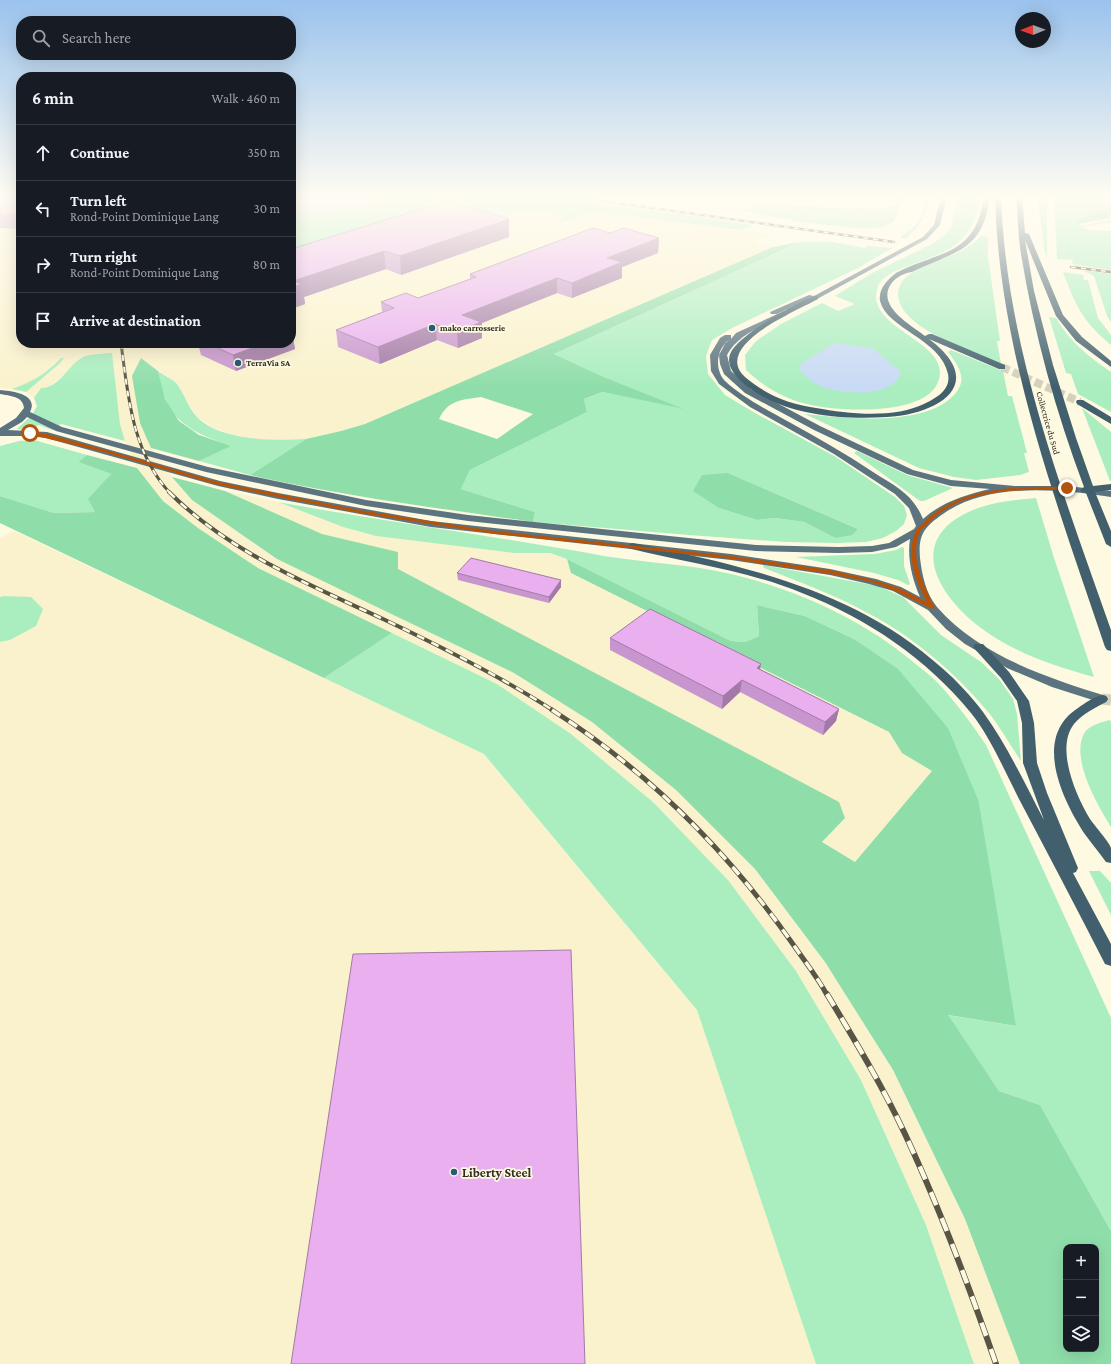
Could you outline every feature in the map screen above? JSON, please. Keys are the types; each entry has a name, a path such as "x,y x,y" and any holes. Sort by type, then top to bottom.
{"highway":[{"path":"816,298 764,327 745,340 735,351 732,362 736,373 752,388 774,400 802,408 831,413 879,415 921,408 941,398 953,385 954,372 948,359 935,346 905,325 893,314 886,304 884,292 889,281 899,273 935,260"},
{"name":"Collectrice du Sud","path":"1003,260 1008,302 1017,349 1031,405 1062,509 1111,647"},
{"name":"Collectrice du Sud","path":"1025,260 1032,297 1048,364 1083,472 1111,544"},
{"path":"1037,260 1060,316 1079,339 1111,366"},
{"path":"916,267 904,274 895,283 891,301 897,312 927,334 1002,367"},
{"path":"1080,402 1111,421"},
{"path":"1085,490 1111,487"},
{"path":"632,546 738,569 796,587 835,602 877,625 911,649 946,678 976,711 997,744 1111,959"},
{"path":"979,647 1005,675 1023,701 1028,723 1030,763 1040,793 1098,934"},
{"path":"1102,699 1082,710 1067,724 1059,743 1061,764 1070,795 1088,828 1111,858"}],"main road":[{"path":"885,260 816,298 757,325 739,335 729,344 724,354 724,364 727,372 748,392 817,428 910,472 932,480 1016,489"},
{"path":"838,285 773,312 736,331 723,340 714,355 715,370 722,382 753,405 837,452 898,492 913,507 920,529 914,548 915,567 921,587 932,608"},
{"path":"0,392 14,394 23,398 28,403 29,408 27,414 20,421 0,432"},
{"path":"27,414 52,426 206,469 366,503 468,518 756,548 838,550 872,549 892,545 920,529 937,512 958,501 985,493 1016,489 1050,488 1085,490 1111,494"},
{"path":"0,432 36,434 102,450 218,483 307,502 431,524 732,557 858,578 897,589 932,608 953,628 979,647 1015,667 1043,679 1102,699"}],"shaded area":[{"path":"0,260 16,260 16,348 296,348 296,260 744,260 365,424 306,439 281,441 256,440 232,435 212,427 197,417 175,382 141,358 151,448 172,477 192,500 277,559 514,673 592,722 676,790 755,869 825,962 893,1071 965,1219 1020,1364 974,1364 926,1225 861,1080 796,971 728,880 653,802 571,734 497,684 258,568 198,528 163,501 137,468 125,441 120,424 112,353 83,357 62,377 47,388 41,388 34,398 26,392 59,364 61,358 46,373 29,383 12,389 0,388"},
{"path":"1072,264 1111,270 1111,274 1071,269"},
{"path":"225,491 278,502 343,527 376,536 514,553 550,553 567,559 571,573 889,732 902,753 932,771 855,862 822,842 845,818 398,569 398,552 322,534"},
{"path":"14,531 484,754 697,1010 816,1364 0,1364 0,538"}],"green space":[{"path":"744,260 761,260 554,354 604,377 684,409 603,392 584,399 587,412 470,470 461,489 535,512 533,522 426,507 320,489 250,475 306,439 365,424","holes":["481,397 533,414 497,439 439,419 451,404 461,400"]},
{"path":"761,260 872,260 858,268 732,328 712,340 706,356 708,374 725,395 836,457 895,497 904,506 907,515 904,524 896,531 883,538 866,542 786,542 689,535 533,522 535,512 461,489 470,470 587,412 584,399 604,392 681,408 604,377 554,354","holes":["728,473 858,529 835,538 804,522 775,518 757,520 719,508"]},
{"path":"900,260 925,260 897,270 886,276 879,284 876,295 879,308 887,319 925,347 934,357 940,369 938,382 930,393 916,401 877,409 855,410 817,406 803,403 780,394 759,381 746,370 745,355 756,341 781,324 822,303 838,311 855,304 835,296 872,273"},
{"path":"940,260 988,260 1000,341 997,341 1001,364 957,346 924,329 911,318 902,307 898,295 904,279"},
{"path":"1067,260 1111,260 1111,270 1072,264 1073,260"},
{"path":"1082,270 1111,274 1111,322 1107,316 1094,276"},
{"path":"1063,272 1083,275 1084,280 1088,280 1098,318 1111,335 1111,345 1086,320 1076,304"},
{"path":"1049,317 1056,318 1067,334 1080,348 1111,372 1111,412 1078,394 1071,374 1066,373"},
{"path":"951,350 1003,371 1008,396 1012,396 1027,453 1024,453 1029,472 1020,475 976,480 954,477 919,468 805,414 861,418 902,417 922,413 938,407 952,397 960,385 961,374 948,352"},
{"path":"112,353 120,424 125,441 61,424 52,430 39,425 30,430 17,429 32,415 37,406 34,398 41,388 48,387 59,380 83,357"},
{"path":"61,358 64,358 26,392 12,389 38,377 50,369"},
{"path":"141,358 158,371 165,399 179,421 199,435 231,446 199,461 151,448 140,423 132,376"},
{"path":"158,371 176,383 197,417 207,425 219,431 248,438 279,440 306,439 250,475 199,461 230,446 192,429 176,416 170,408 164,395"},
{"path":"1082,408 1111,432 1111,481 1110,481"},
{"path":"34,440 87,455 78,462 111,474 89,499 95,512 54,513 0,496 0,446 19,441"},
{"path":"857,451 907,475 953,488 924,501 920,501 854,453"},
{"path":"87,455 137,468 163,501 198,528 258,568 392,633 324,678 0,523 0,496 54,513 95,512 88,499 111,474 78,462"},
{"path":"728,473 858,529 852,535 835,538 804,522 775,518 757,520 719,508 693,491 702,475"},
{"path":"172,477 225,491 322,534 398,552 398,569 839,802 845,818 822,842 855,862 932,771 902,753 889,732 571,573 567,559 731,641 745,642 759,636 757,605 805,616 854,639 898,669 948,728 979,802 1016,1026 948,1015 999,1091 1040,1105 1111,1231 1111,1364 1020,1364 965,1219 893,1070 825,962 755,869 676,790 592,722 514,673 277,559 192,500"},
{"path":"1036,498 1054,558 1094,677 1035,658 994,637 965,615 951,600 941,584 935,568 934,551 939,536 952,522 973,510 988,505"},
{"path":"278,502 604,556 700,568 731,574 780,588 827,607 871,632 892,646 936,681 969,720 986,745 1111,1018 1111,1231 1040,1105 999,1091 947,1015 1015,1026 979,802 854,639 805,616 757,605 759,636 745,642 731,641 567,559 550,553 514,553 376,536 343,527"},
{"path":"902,547 904,548 904,566 910,584 908,585 898,580 874,573 796,557 875,554 896,550"},
{"path":"763,565 878,586 903,597 941,635 981,662 999,679 1013,699 1017,714 1021,761 989,713 946,668 914,642 897,630 850,604 764,568"},
{"path":"0,597 31,597 43,609 36,626 10,640 0,642"},
{"path":"392,633 497,684 571,734 653,802 728,880 796,971 861,1080 926,1225 974,1364 816,1364 697,1010 484,754 324,678"},
{"path":"1110,720 1111,827 1099,807 1087,781 1080,754 1081,742 1085,732 1093,726"},
{"path":"1089,871 1100,871 1111,883 1111,915"}],"water":[{"path":"835,343 872,348 901,372 897,380 889,386 868,392 845,392 818,385 799,368 802,363"}],"building":[{"path":"296,260 358,260 296,280"},
{"path":"508,260 613,260 622,262 572,283 557,278 462,315 481,322 457,332 435,324 378,347 336,330 394,308 381,302 406,293 418,298 476,277 470,274"},
{"path":"296,282 302,284 296,286"},
{"path":"218,348 252,348 233,355"},
{"path":"471,558 561,580 549,597 457,573"},
{"path":"650,609 761,664 757,668 839,709 825,722 742,680 723,696 610,638"},
{"name":"Liberty Steel","path":"571,950 585,1364 291,1364 353,954"}],"tunnel":[{"path":"1002,367 1080,402"},
{"path":"1102,699 1111,700"}],"railway":[{"path":"1071,267 1111,272"},
{"path":"122,348 126,383 134,422 140,441 147,460 157,477 170,493"},
{"path":"170,493 192,513 217,532 270,565 449,651 492,674 554,711"},
{"path":"552,710 587,734 654,787 715,847 770,913 812,971 827,995"},
{"path":"827,994 877,1080 905,1134 954,1248 996,1364"}],"place":[{"name":"mako carrosserie","path":"432,328"},
{"name":"TerraVia SA","path":"238,363"},
{"name":"Liberty Steel","path":"454,1172"}],"route":[{"path":"30,433 47,435 218,483 359,512 431,524 732,557 830,572 872,581 897,589 932,608 921,587 915,567 914,548 918,531 937,512 958,501 985,493 1033,488 1067,488"}]}
